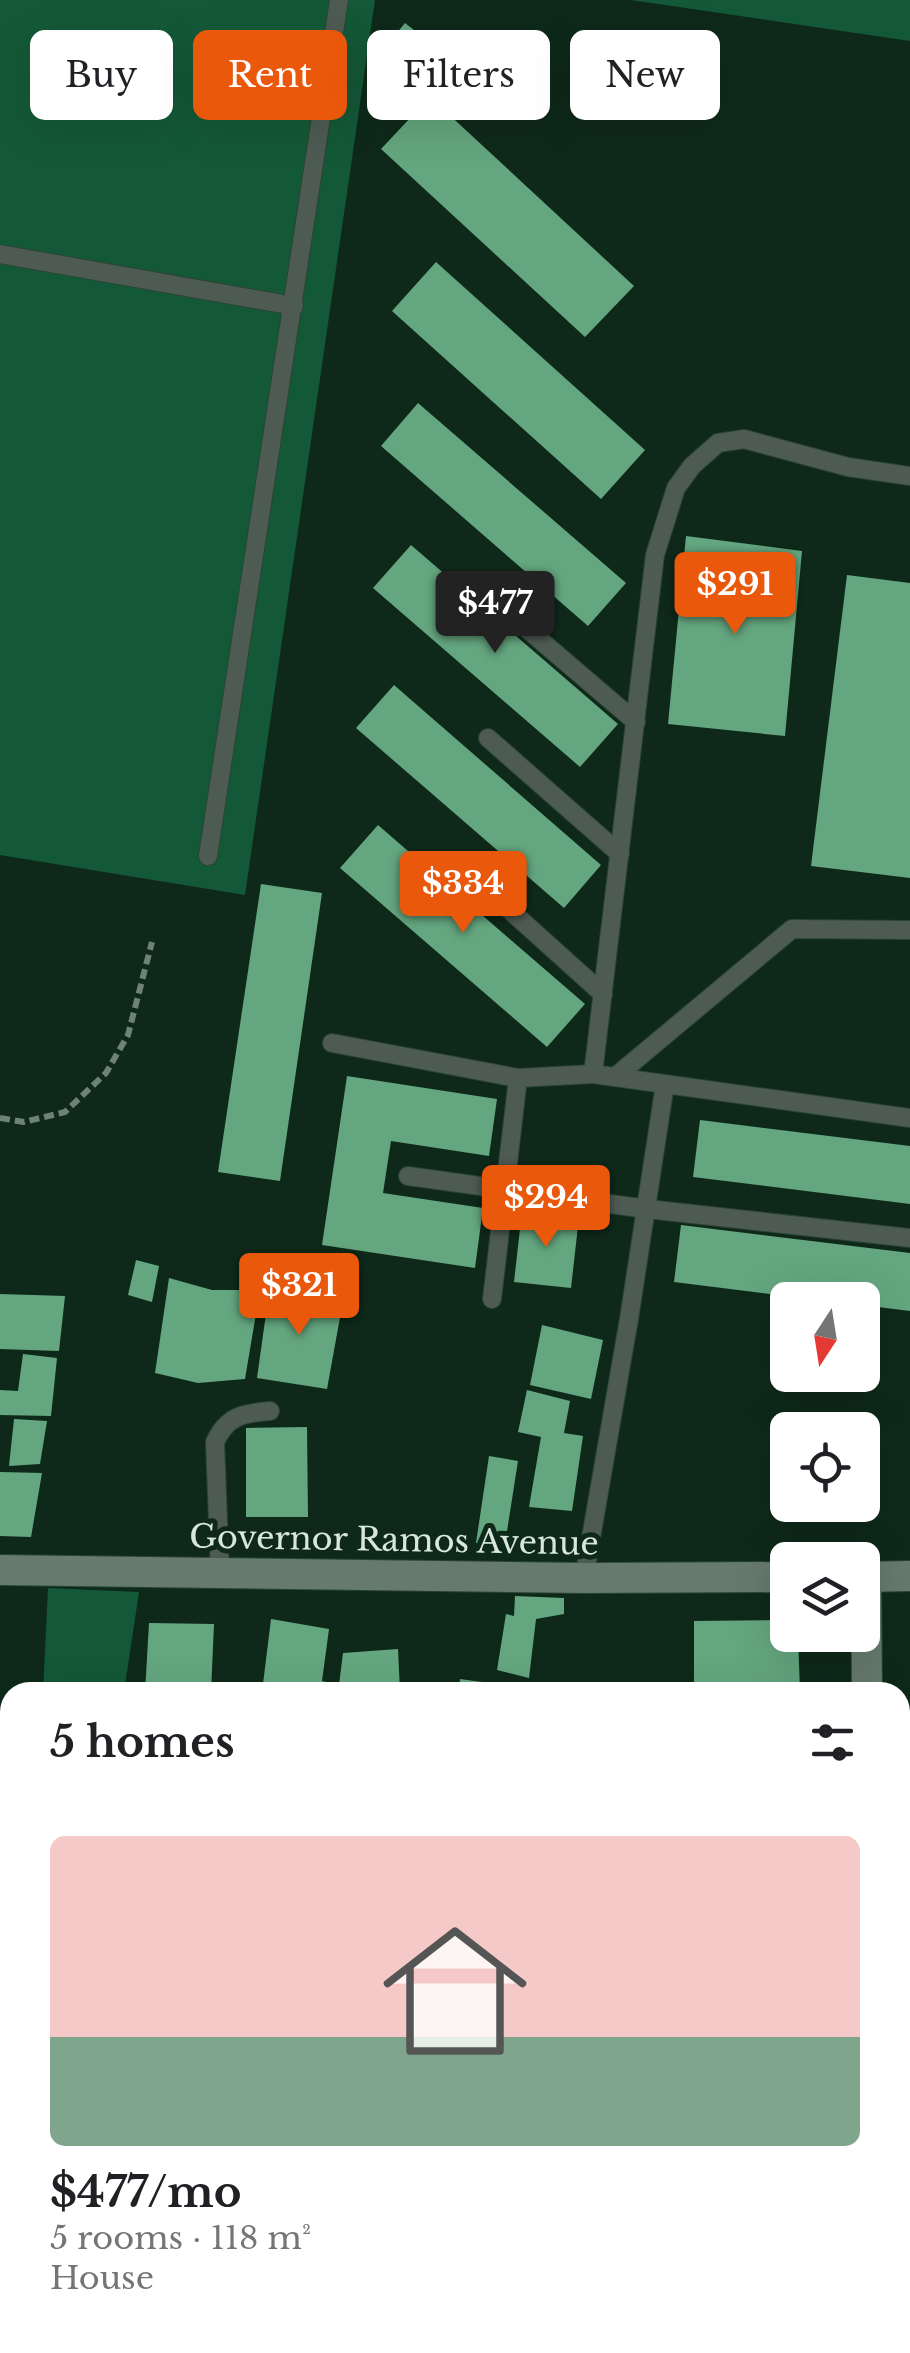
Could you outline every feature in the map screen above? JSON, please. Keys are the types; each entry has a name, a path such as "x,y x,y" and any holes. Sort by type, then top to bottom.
{"main road":[{"name":"Governor Ramos Avenue","path":"0,1570 770,1577"},
{"path":"880,1577 910,1576"},
{"path":"866,1652 867,1682"}],"lane":[{"path":"208,856 339,0"},
{"path":"0,254 294,306"},
{"path":"594,1074 656,555 676,488 692,466 718,443 744,439 848,466 910,476"},
{"path":"491,598 636,722"},
{"path":"488,738 620,854"},
{"path":"472,876 603,994"},
{"path":"616,1077 792,929 910,930"},
{"path":"332,1043 518,1078 594,1074 910,1118"},
{"path":"492,1298 518,1078"},
{"path":"584,1578 665,1084"},
{"path":"408,1176 647,1209 910,1238"},
{"path":"220,1573 215,1442 222,1427 240,1413 270,1411"}],"path":[{"path":"0,1118 24,1122 65,1112 106,1073 128,1035 152,942"}],"green space":[{"path":"0,0 375,0 371,30 367,30 367,55 245,895 0,855"},
{"path":"631,0 910,0 910,41"},
{"path":"48,1588 139,1592 126,1682 43,1682"}],"building":[{"path":"408,120 455,120 634,286 585,337 381,149"},
{"path":"436,262 645,450 601,499 392,311"},
{"path":"418,403 626,583 588,626 381,446"},
{"path":"686,536 802,551 785,736 668,724"},
{"path":"411,545 618,724 580,767 373,588"},
{"path":"847,575 910,583 910,878 811,866"},
{"path":"394,685 601,865 564,908 356,728"},
{"path":"378,825 585,1004 547,1047 340,868"},
{"path":"261,884 322,893 280,1181 218,1172"},
{"path":"347,1076 497,1099 489,1156 391,1141 383,1193 483,1208 475,1268 322,1245"},
{"path":"700,1120 910,1146 910,1204 693,1177"},
{"path":"522,1211 579,1217 571,1288 514,1282"},
{"path":"681,1225 910,1253 910,1311 880,1307 880,1282 770,1282 770,1294 674,1282"},
{"path":"136,1260 159,1266 152,1302 128,1295"},
{"path":"169,1278 212,1290 260,1290 245,1379 198,1383 155,1373"},
{"path":"270,1285 343,1301 327,1389 257,1378"},
{"path":"0,1294 65,1296 59,1351 0,1349"},
{"path":"542,1325 603,1340 591,1399 530,1385"},
{"path":"23,1354 57,1358 51,1416 0,1415 0,1390 18,1391"},
{"path":"527,1390 570,1401 564,1433 583,1436 572,1511 529,1507 541,1437 518,1432"},
{"path":"14,1419 47,1421 40,1464 9,1466"},
{"path":"307,1427 308,1517 246,1517 246,1428"},
{"path":"489,1456 518,1461 505,1544 476,1543"},
{"path":"0,1472 42,1473 31,1537 0,1536"},
{"path":"515,1596 564,1598 564,1614 536,1619 529,1678 497,1670 506,1614 514,1616"},
{"path":"271,1619 329,1629 322,1681 326,1682 263,1682"},
{"path":"770,1620 770,1652 799,1652 800,1682 694,1682 694,1621"},
{"path":"149,1623 214,1624 211,1682 146,1682"},
{"path":"398,1649 400,1682 339,1682 343,1653"}]}
